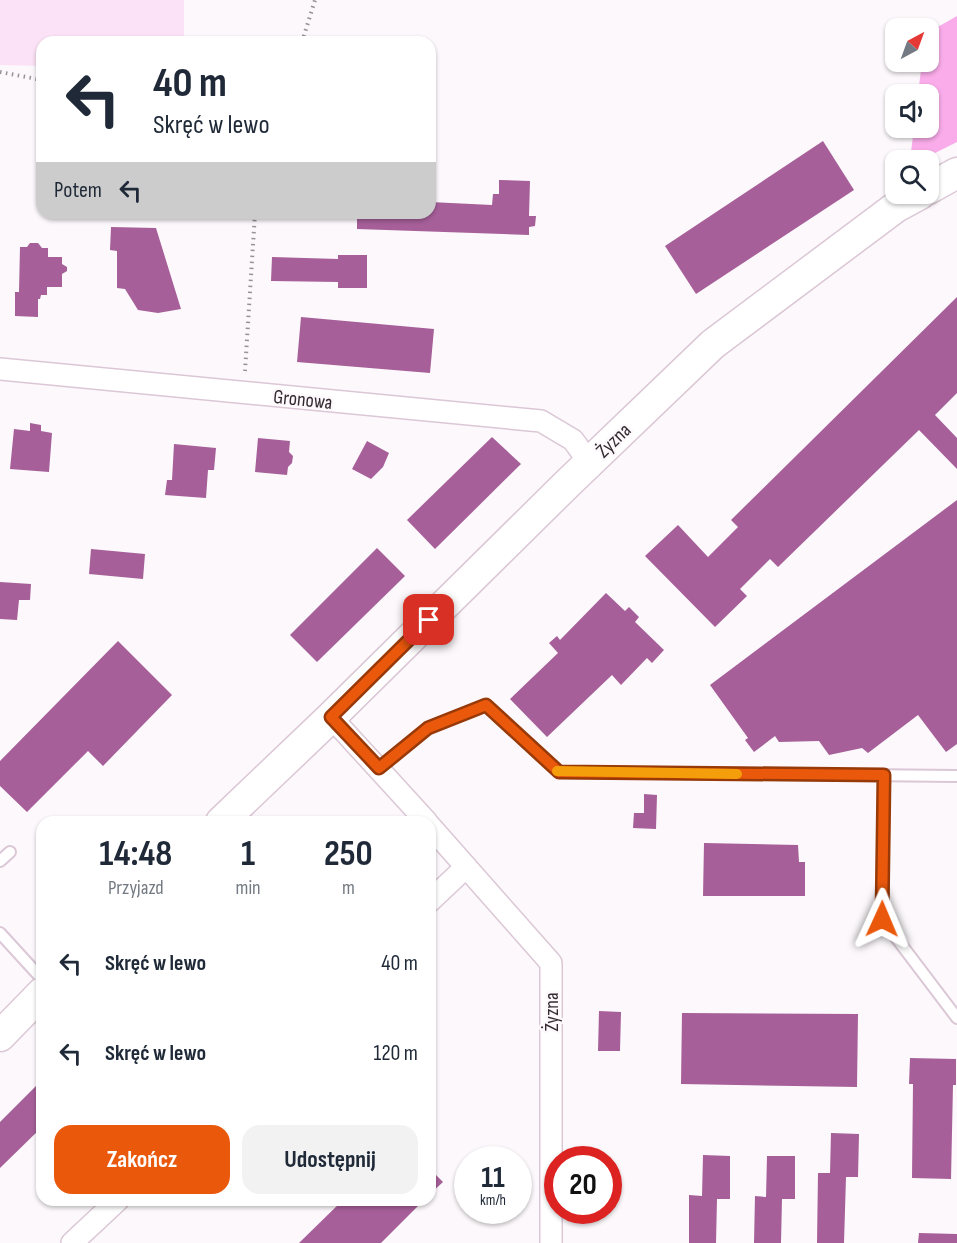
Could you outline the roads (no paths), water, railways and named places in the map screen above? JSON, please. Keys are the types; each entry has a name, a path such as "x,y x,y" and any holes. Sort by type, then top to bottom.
{"street":[{"path":"939,183 957,173"},
{"name":"Żyzna","path":"227,816 713,344 902,204"},
{"name":"Gronowa","path":"0,369 541,421 573,440 589,462"},
{"path":"331,717 422,816"},
{"name":"Żyzna","path":"436,833 551,963 550,1243"},
{"path":"436,895 466,867"},
{"path":"0,1035 36,999"},
{"path":"72,1243 112,1206"}],"lane":[{"path":"379,768 428,728 486,705 559,772 957,776"},
{"path":"884,775 882,919 957,1018"},
{"path":"0,861 10,852"},
{"path":"0,933 36,972"}]}
